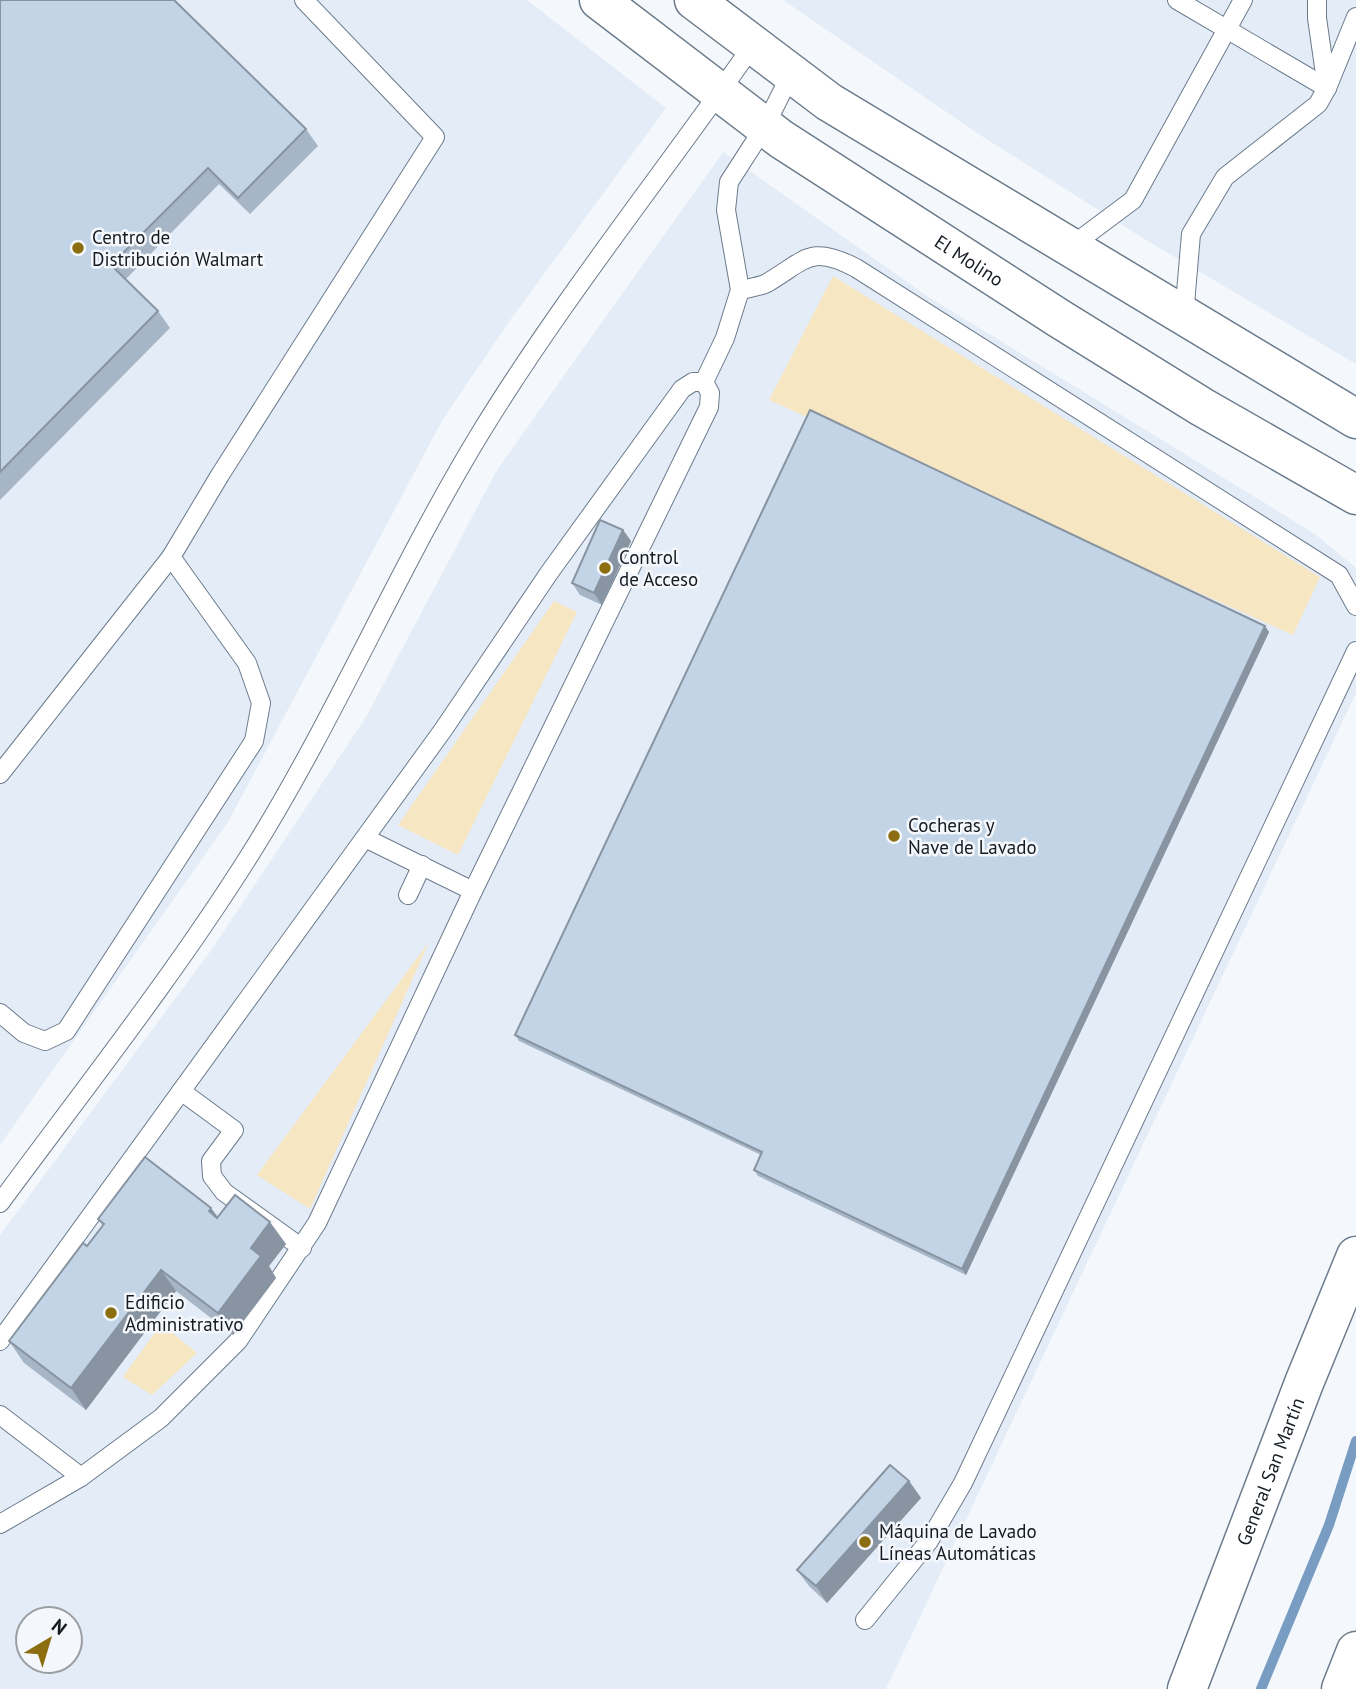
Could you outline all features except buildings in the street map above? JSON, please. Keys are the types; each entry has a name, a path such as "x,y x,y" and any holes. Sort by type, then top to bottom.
{"main road":[{"name":"El Molino","path":"599,0 765,127 1060,319 1202,407 1348,485"},
{"path":"694,0 835,106 1356,419"},
{"name":"General San Martín","path":"1187,1689 1304,1383 1356,1256"},
{"path":"1341,1689 1356,1651"}],"lane":[{"path":"0,774 171,557 227,463 435,137 304,0"},
{"path":"1177,0 1327,88"},
{"path":"1070,247 1133,200 1243,0"},
{"path":"1317,0 1327,88"},
{"path":"1184,316 1191,234 1225,177 1318,104 1356,17"},
{"path":"0,1203 154,995 251,853 352,674 434,515 481,431 559,314 754,45"},
{"path":"1327,88 1356,50"},
{"path":"704,382 725,338 740,290 726,210 729,182 765,127 791,74"},
{"path":"740,290 764,285 811,255 834,256 1339,575 1356,606"},
{"path":"0,1341 443,730 549,573 682,389 693,382 704,382"},
{"path":"0,1524 81,1477 161,1418 238,1341 302,1248 317,1223 473,891 709,407 710,393 704,382"},
{"path":"0,1013 24,1033 45,1041 65,1031 254,741 261,703 247,663 171,557"},
{"path":"865,1620 929,1541 963,1483 1356,651"},
{"path":"365,838 473,891"},
{"path":"408,895 422,865"},
{"path":"181,1091 234,1130 211,1161 212,1176 224,1192 302,1248"},
{"path":"0,1415 81,1477"}],"shaded area":[{"path":"0,0 527,0 666,108 511,319 443,419 228,822 0,1145"},
{"path":"783,0 1356,0 1356,364 1146,240 980,135"},
{"path":"723,152 927,296 1315,534 1356,568 1356,693 886,1689 0,1689 0,1235 212,949 366,717 497,470"},
{"path":"833,276 1320,577 1293,635 769,400"},
{"path":"554,601 577,612 458,855 398,825"},
{"path":"429,942 310,1209 257,1175"},
{"path":"161,1324 197,1353 152,1395 123,1377"}],"waterway":[{"path":"1261,1689 1329,1525 1356,1441"}],"place":[{"name":"Centro de Distribución Walmart","path":"78,248"},
{"name":"Control de Acceso","path":"605,568"},
{"name":"Cocheras y Nave de Lavado","path":"894,836"},
{"name":"Edificio Administrativo","path":"111,1313"},
{"name":"Máquina de Lavado Líneas Automáticas","path":"865,1542"}]}
